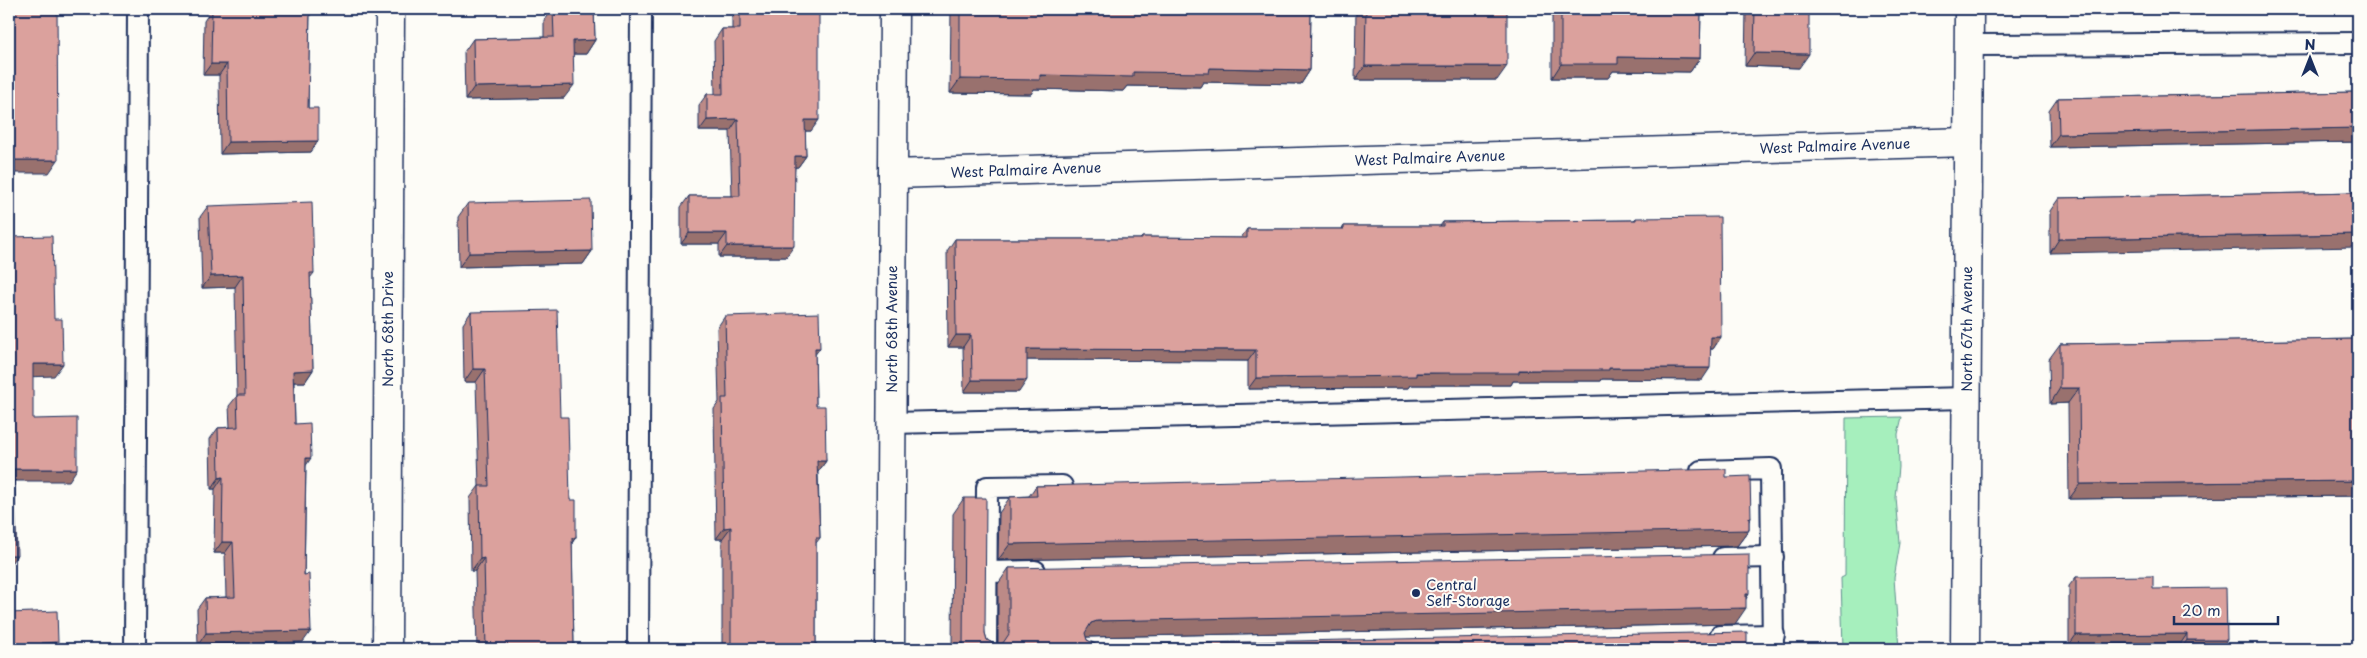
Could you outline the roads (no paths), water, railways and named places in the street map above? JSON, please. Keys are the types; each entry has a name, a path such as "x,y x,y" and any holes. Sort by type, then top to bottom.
{"street":[{"name":"North 68th Drive","path":"387,649 390,9"},
{"name":"North 68th Avenue","path":"890,649 894,9"},
{"name":"North 67th Avenue","path":"1965,649 1969,9"},
{"name":"West Palmaire Avenue","path":"893,174 1968,142"}],"lane":[{"path":"135,649 138,9"},
{"path":"638,649 641,9"},
{"path":"1969,45 2358,43"},
{"path":"892,423 1967,398"},
{"path":"1681,471 1771,469 1774,642 1705,637"},
{"path":"986,649 987,487 1076,485"},
{"path":"1703,558 1772,557"},
{"path":"986,572 1056,570"}],"place":[{"name":"Central Self-Storage","path":"1416,593"}]}
